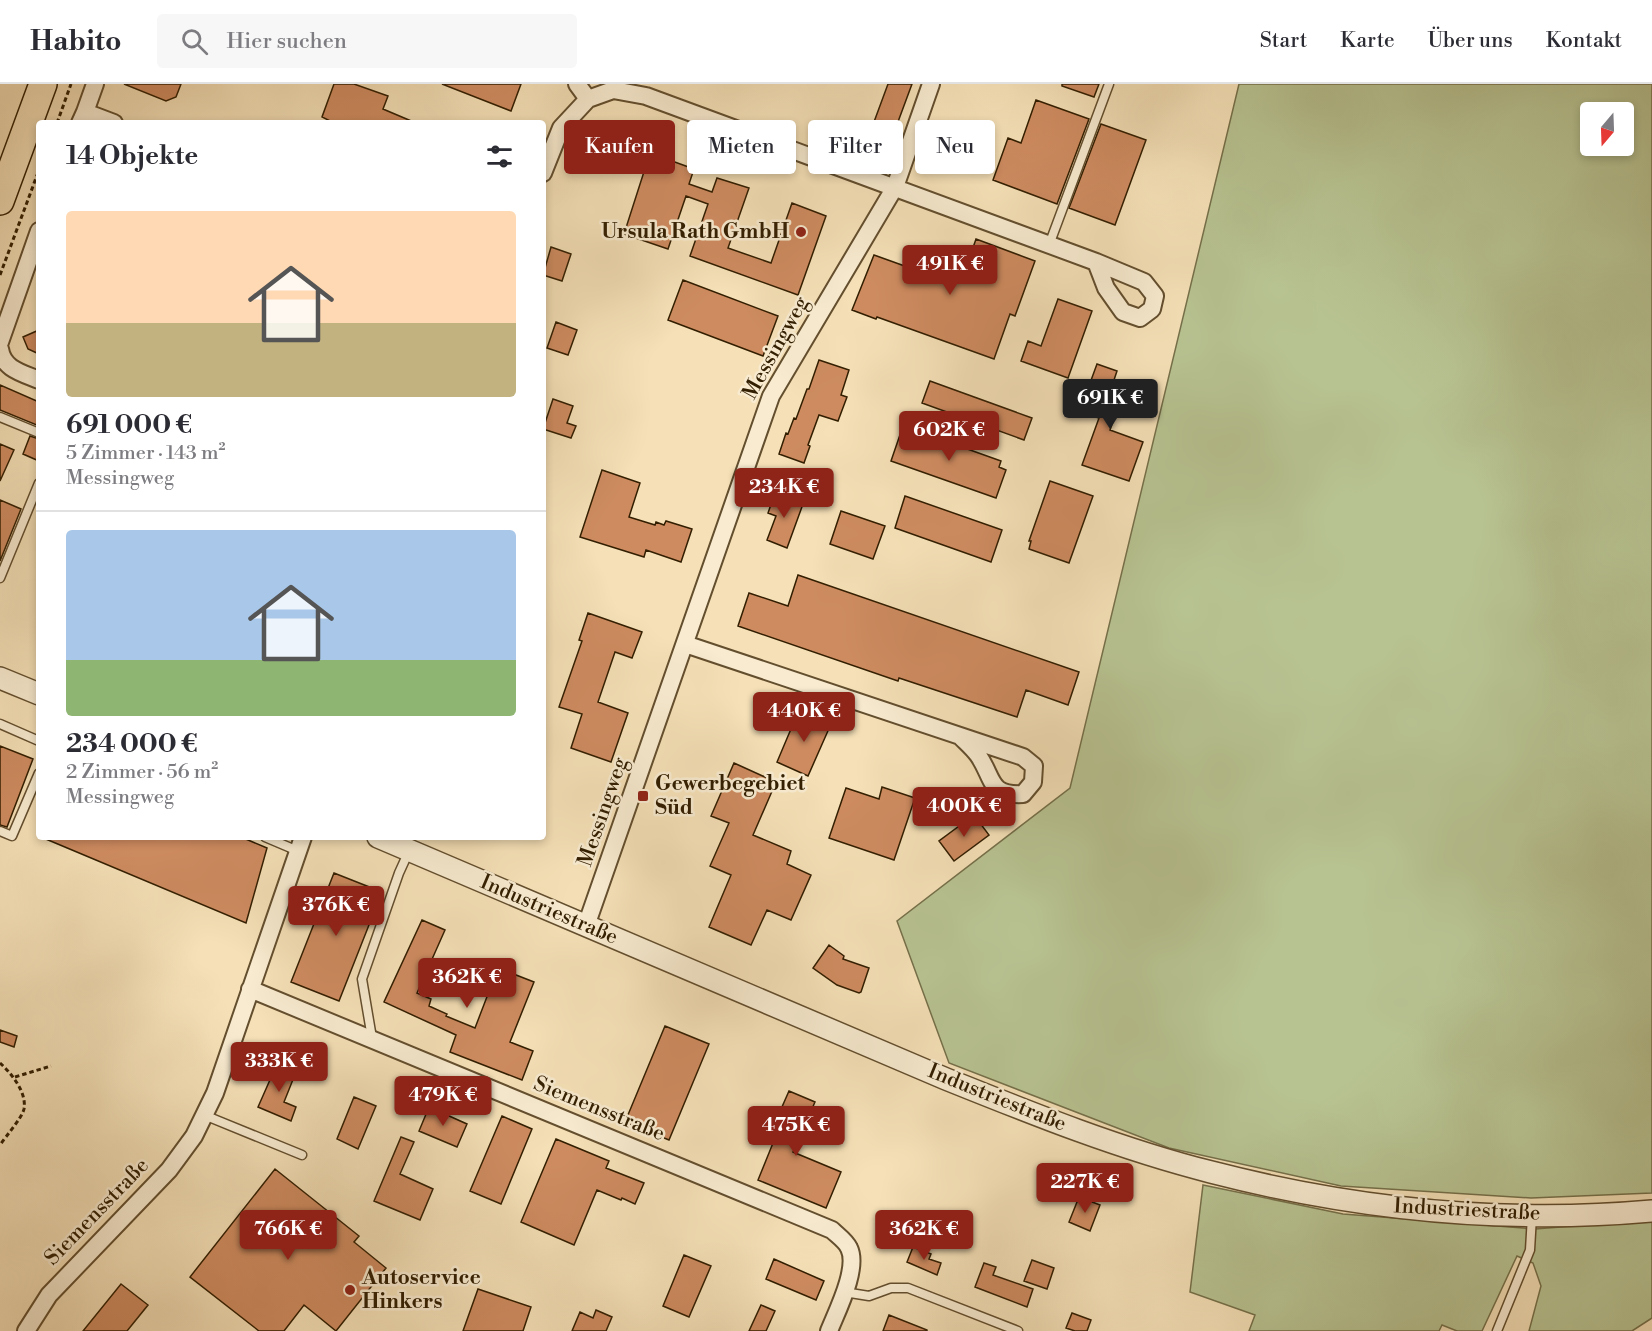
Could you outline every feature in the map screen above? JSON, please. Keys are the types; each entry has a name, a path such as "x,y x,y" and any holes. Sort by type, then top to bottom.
{"main road":[{"path":"0,201 43,84"}],"street":[{"path":"83,118 95,84"},
{"path":"577,84 588,99"},
{"name":"Messingweg","path":"586,926 771,396 895,187 931,84"},
{"path":"546,166 561,128 588,99 613,90 646,96 1096,262"},
{"path":"0,342 36,240"},
{"path":"1,359 12,369 36,379"},
{"path":"685,644 961,737"},
{"path":"0,678 36,693"},
{"name":"Industriestraße","path":"385,840 1022,1110 1166,1159 1254,1183 1344,1201 1470,1213 1532,1215 1652,1211"},
{"name":"Siemensstraße","path":"26,1331 49,1295 169,1170 194,1136 215,1093 301,844"},
{"name":"Siemensstraße","path":"250,989 832,1230 849,1247 852,1262 844,1292 829,1331"}],"lane":[{"path":"1049,244 1109,84"},
{"path":"0,417 36,432"},
{"path":"0,578 36,490"},
{"path":"0,724 36,738"},
{"path":"0,831 12,837 36,780"},
{"path":"280,840 301,844"},
{"path":"372,1040 362,979 399,873 410,850"},
{"path":"204,1115 302,1155"},
{"path":"1497,1331 1530,1250 1532,1215"},
{"path":"844,1292 869,1296 891,1288 908,1288 1018,1331"}],"path":[{"path":"58,120 71,84"},
{"path":"0,275 36,178"},
{"path":"0,1063 15,1077 24,1100 24,1110 0,1145"},
{"path":"15,1077 51,1066"}],"green space":[{"path":"1239,84 1652,84 1652,1193 1531,1198 1341,1186 1169,1148 949,1063 897,921 1070,788"},
{"path":"1203,1185 1343,1214 1535,1229 1652,1220 1652,1318 1632,1331 1529,1331 1541,1286 1533,1263 1517,1256 1482,1331 1457,1331 1442,1325 1439,1331 1249,1331 1255,1315 1190,1292"}],"building":[{"path":"124,84 181,84 176,97 166,101"},
{"path":"334,84 354,84 388,96 383,109 409,120 328,120 322,117"},
{"path":"442,84 521,84 511,111"},
{"path":"888,84 912,84 899,120 875,120"},
{"path":"1062,84 1099,84 1094,97 1062,86"},
{"path":"1036,100 1089,119 1057,204 993,180 1008,138 1021,143"},
{"path":"1101,124 1146,140 1115,225 1069,208"},
{"name":"Ursula Rath GmbH","path":"675,162 687,166 687,174 692,174 689,184 712,192 717,178 749,188 728,248 771,263 792,203 826,216 798,295 690,256 708,204 686,196 668,249 624,234 643,174 675,174"},
{"path":"976,239 1035,261 1015,316 1010,314 994,359 852,310 874,255 913,269 918,255 939,262 941,259 966,268"},
{"path":"551,247 571,254 562,281 546,276 546,264"},
{"path":"683,280 778,316 763,356 668,320"},
{"path":"1058,299 1092,311 1068,378 1021,361 1028,341 1041,346"},
{"path":"556,322 577,330 568,355 547,348"},
{"path":"36,331 36,353 28,349 23,337"},
{"path":"819,360 849,370 841,395 847,397 838,421 819,415 804,463 779,454 786,433 788,434 794,418 796,419 807,389 809,389"},
{"path":"1097,364 1117,371 1112,386 1125,390 1110,430 1143,442 1129,481 1082,465 1099,418 1092,416 1098,399 1086,394"},
{"path":"930,381 1032,418 1024,440 922,403"},
{"path":"0,385 36,401 36,425 0,410"},
{"path":"553,399 573,406 567,423 576,426 571,438 546,430 546,420"},
{"path":"903,426 1001,461 999,467 1006,470 996,498 891,461"},
{"path":"30,436 36,438 36,460 23,454"},
{"path":"0,444 14,450 0,481"},
{"path":"602,470 640,483 629,517 655,525 656,522 664,525 666,521 692,529 681,562 646,550 644,557 580,537"},
{"path":"1050,481 1093,496 1069,563 1029,549 1031,541 1029,541"},
{"path":"775,493 803,504 787,548 767,540 776,516 768,513"},
{"path":"905,496 1002,530 991,562 895,528"},
{"path":"0,500 21,509 0,561"},
{"path":"841,511 885,526 873,559 830,544"},
{"path":"798,575 1079,672 1068,705 1026,690 1017,717 899,678 898,681 738,626 749,593 788,606"},
{"path":"588,613 642,632 632,658 615,652 598,702 628,713 611,762 571,748 582,714 559,707 582,641 579,640"},
{"path":"799,710 831,724 808,776 777,762"},
{"path":"0,746 33,759 7,827 0,825"},
{"path":"734,763 776,782 753,835 791,851 787,864 811,875 791,920 767,910 751,945 709,927 731,875 710,866 729,823 711,816"},
{"path":"882,787 915,798 894,860 829,838 846,788 879,799"},
{"path":"974,815 989,835 954,861 939,841"},
{"path":"48,840 248,840 267,848 246,923"},
{"path":"334,873 382,892 339,1001 291,982"},
{"path":"422,920 445,930 417,993 431,999 429,1006 447,1014 446,1016 475,1028 498,968 534,982 510,1042 533,1051 522,1080 450,1052 456,1035 384,1002"},
{"path":"829,945 844,956 843,959 869,968 861,992 837,985 813,968"},
{"path":"665,1026 709,1044 669,1140 625,1122"},
{"path":"0,1030 17,1036 14,1047 0,1042"},
{"path":"277,1064 296,1072 284,1102 296,1107 291,1121 258,1107"},
{"path":"789,1091 815,1102 793,1152 841,1172 826,1208 758,1180 773,1143 767,1141"},
{"path":"354,1097 376,1106 358,1149 337,1139"},
{"path":"429,1107 467,1124 457,1147 419,1131"},
{"path":"502,1116 532,1129 501,1204 470,1191"},
{"path":"401,1137 414,1142 400,1174 433,1189 420,1220 374,1201"},
{"path":"556,1139 609,1161 606,1168 644,1183 635,1204 597,1190 574,1245 521,1222"},
{"path":"275,1169 359,1236 354,1242 386,1268 336,1331 304,1305 284,1331 259,1331 190,1277"},
{"path":"1079,1197 1100,1205 1090,1231 1069,1222"},
{"path":"913,1247 931,1254 929,1259 941,1263 937,1275 907,1262"},
{"path":"684,1255 711,1266 689,1317 663,1306"},
{"path":"774,1259 824,1281 816,1300 766,1279"},
{"path":"1032,1260 1054,1268 1047,1289 1024,1281"},
{"path":"984,1263 996,1267 993,1275 1033,1289 1027,1307 975,1287"},
{"path":"121,1284 148,1305 127,1331 83,1331"},
{"path":"478,1289 531,1307 523,1331 463,1331"},
{"path":"761,1305 775,1311 766,1331 749,1331"},
{"path":"596,1310 612,1317 606,1331 572,1331 580,1312 593,1318"},
{"path":"1072,1313 1091,1320 1087,1331 1066,1328"},
{"path":"889,1315 927,1330 927,1331 883,1331"}],"place":[{"name":"Ursula Rath GmbH","path":"801,232"},
{"name":"Gewerbegebiet Süd","path":"643,796"},
{"name":"Autoservice Hinkers","path":"350,1290"}]}
